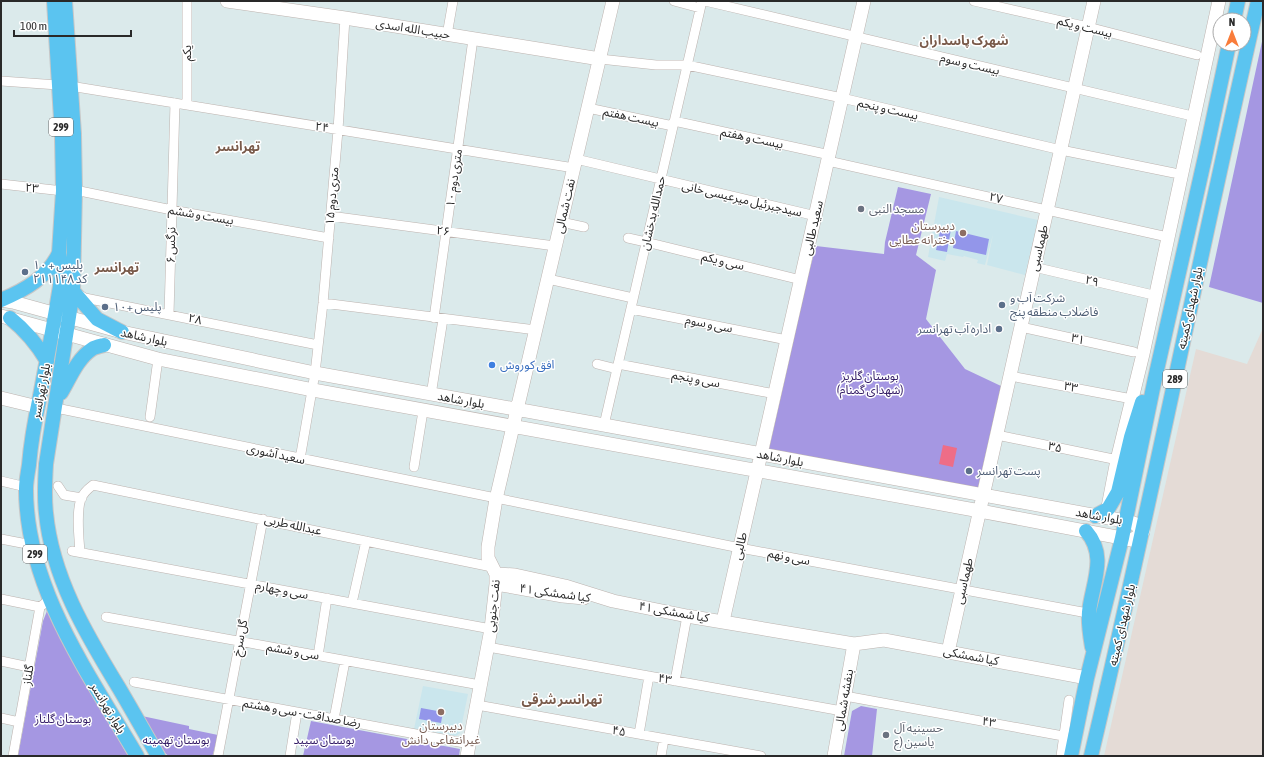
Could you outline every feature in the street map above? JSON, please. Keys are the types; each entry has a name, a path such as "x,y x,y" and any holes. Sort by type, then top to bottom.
{"main road":[{"name":"بلوار تهرانسر","path":"63,1 64,86 62,136 69,190 73,291 57,403 46,464 46,513 51,545 62,578 83,626 159,756"},
{"path":"1236,12 1238,1"},
{"name":"بلوار شهدای کمیته","path":"1091,756 1143,532 1184,335 1258,1"},
{"name":"بلوار شهدای کمیته","path":"1071,756 1087,678 1122,538 1154,383 1227,52"},
{"name":"بلوار تهرانسر","path":"69,190 59,253 61,267 60,286 33,433 26,487 28,516 32,545 45,603 66,634 137,756"},
{"path":"5,300 19,293 36,281 50,268 59,253"},
{"path":"73,291 97,319 122,332"},
{"path":"5,317 25,331 47,361"},
{"path":"57,403 77,365 92,349 104,345"},
{"path":"1095,516 1108,509 1118,492 1131,436 1140,407 1146,393 1154,383"},
{"path":"1086,531 1094,543 1097,557 1096,577 1089,612 1089,629 1093,655"}],"street":[{"name":"یکم","path":"187,1 187,105"},
{"name":"حبیب الله اسدی","path":"226,1 345,18 600,59"},
{"path":"447,35 453,1"},
{"name":"نفت شمالی","path":"517,410 613,1"},
{"name":"بیست و سوم","path":"674,1 702,3 856,37 1188,115"},
{"name":"سعید طالبی","path":"761,454 864,1"},
{"name":"بیست و یکم","path":"974,1 1088,27 1196,55"},
{"name":"طهماسبی","path":"948,652 1094,1"},
{"path":"1108,509 1117,460 1143,354 1219,1"},
{"name":"حمدالله بدخشان","path":"604,425 702,3"},
{"name":"۱۵ متری دوم","path":"300,459 313,390 323,303 338,130 345,18"},
{"name":"۱۰ متری دوم","path":"431,395 446,232 473,39"},
{"name":"بیست و پنجم","path":"600,59 656,65 687,65 842,98 1061,150 1174,173"},
{"name":"۲۴","path":"1,81 64,86 458,149 575,164"},
{"name":"نرگس ۶","path":"169,314 175,103"},
{"name":"بیست هفتم","path":"588,108 673,124"},
{"name":"بیست و هفتم","path":"673,124 829,158"},
{"name":"۲۷","path":"829,158 1163,236"},
{"name":"سیدجبرئیل میرعیسی خانی","path":"575,164 660,179 816,216"},
{"name":"۲۳","path":"1,184 69,190"},
{"name":"بیست و ششم","path":"69,190 328,238"},
{"name":"۲۶","path":"330,216 555,246"},
{"path":"561,222 584,227"},
{"name":"سی و یکم","path":"628,238 801,280"},
{"name":"۲۹","path":"1034,267 1149,294"},
{"path":"548,279 633,298"},
{"name":"۲۸","path":"73,291 86,298 318,345"},
{"path":"5,300 5,317"},
{"name":"بلوار شاهد","path":"5,300 122,332 315,373 1125,521 1134,523 1143,532 1132,540 980,511 423,411 158,359 5,317"},
{"path":"323,303 536,330"},
{"name":"سی و سوم","path":"630,309 787,340"},
{"name":"۳۱","path":"1021,327 1134,352"},
{"path":"150,416 158,359"},
{"name":"سی و پنجم","path":"597,364 617,366 775,394"},
{"name":"۳۳","path":"1010,376 1132,399"},
{"path":"1,398 38,407"},
{"name":"سعید آشوری","path":"57,403 300,459 496,499"},
{"name":"نفت جنوبی","path":"468,750 491,629 495,575 488,558 488,547 496,499 517,410"},
{"path":"414,467 423,411"},
{"name":"۳۵","path":"997,435 1113,459"},
{"name":"طالبی","path":"723,621 761,454"},
{"path":"1,481 26,487"},
{"name":"عبدالله طربی","path":"82,498 93,485 366,541 495,575"},
{"path":"58,486 64,495 82,498"},
{"name":"سی و چهارم","path":"82,498 76,552 491,629"},
{"name":"سی و نهم","path":"496,499 740,548 1082,612"},
{"name":"گل سرخ","path":"218,756 263,519"},
{"path":"1,539 32,545"},
{"path":"352,603 366,541"},
{"name":"کیا شمشکی ۴۱","path":"495,575 563,596 613,601"},
{"path":"318,656 327,598"},
{"path":"1,599 45,603"},
{"name":"۴۱ کیا شمشکی","path":"613,601 687,616 854,644"},
{"name":"گلناز","path":"13,756 29,667 45,603"},
{"path":"675,681 687,616"},
{"name":"سی و ششم","path":"106,617 480,685"},
{"name":"کیا شمشکی","path":"854,644 884,640 1087,678"},
{"name":"بنفشه شمالی","path":"834,756 854,644"},
{"name":"۴۳","path":"488,647 842,711"},
{"path":"1,661 29,667"},
{"path":"334,719 345,661"},
{"path":"639,734 649,676"},
{"name":"رضا صداقت - سی و هشتم","path":"134,682 334,719 468,750"},
{"name":"۴۳","path":"845,696 1064,736"},
{"path":"1061,756 1069,700"},
{"name":"۴۵","path":"477,705 761,756"},
{"path":"290,756 297,712"},
{"path":"1,718 19,722"},
{"path":"661,756 664,739"}],"shaded area":[{"path":"939,197 1038,220 1025,275 987,265 993,234 985,265 977,263 978,260 964,256 947,254 945,261 928,257"},
{"path":"941,227 951,229 947,252 936,250"},
{"path":"956,231 989,239 986,255 953,248"},
{"path":"1263,328 1263,756 1104,756 1196,349 1247,364"},
{"path":"943,445 957,448 953,467 939,464"},
{"name":"دبیرستان غیرانتفاعی دانش","path":"423,686 468,694 460,733 456,736 414,729"},
{"path":"421,708 443,712 441,723 419,719"}],"green space":[{"path":"1263,37 1263,303 1209,287"},
{"name":"بوستان گلریز (شهدای گمنام)","path":"898,187 931,194 916,255 936,270 926,319 965,369 1001,386 978,488 769,449 816,246 884,254 885,242"},
{"name":"بوستان گلناز","path":"47,611 74,664 128,756 18,756 43,621"},
{"path":"861,706 877,709 872,756 844,756 852,711"},
{"name":"بوستان تهمینه","path":"142,716 189,726 189,729 218,735 212,756 169,756 166,754"},
{"name":"بوستان سپید","path":"311,721 460,749 459,756 303,756"}],"place":[{"name":"مسجد النبی","path":"861,209"},
{"name":"دبیرستان دخترانه عطایی","path":"963,233"},
{"name":"پلیس + ۱۰ کد ۲۱۱۱۴۸","path":"25,272"},
{"name":"شرکت آب و فاضلاب منطقه پنج","path":"1002,305"},
{"name":"پلیس +۱۰","path":"105,307"},
{"name":"اداره آب تهرانسر","path":"999,329"},
{"name":"افق کوروش","path":"492,365"},
{"name":"پست تهرانسر","path":"969,471"},
{"name":"دبیرستان غیرانتفاعی دانش","path":"441,712"},
{"name":"حسینیه آل یاسین (ع","path":"886,735"}],"district":[{"name":"شهرک پاسداران","path":"964,40"},
{"name":"تهرانسر","path":"238,146"},
{"name":"تهرانسر","path":"117,267"},
{"name":"تهرانسر شرقی","path":"562,699"}]}
